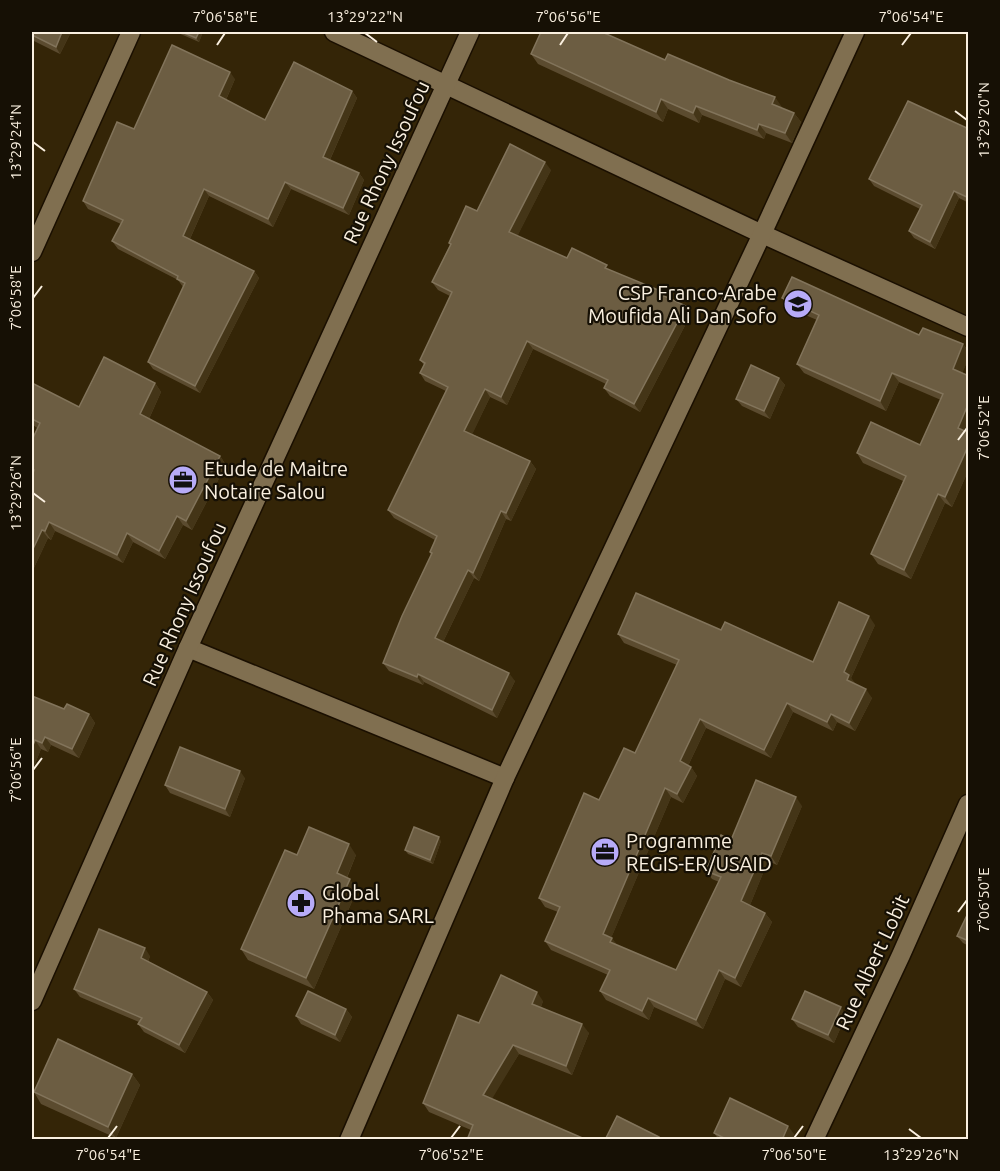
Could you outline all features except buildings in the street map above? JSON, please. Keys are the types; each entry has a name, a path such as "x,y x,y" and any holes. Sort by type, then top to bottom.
{"street":[{"path":"32,252 131,32"},
{"path":"334,32 762,234 969,327"},
{"name":"Rue Rhony Issoufou","path":"32,1000 188,648 470,32"},
{"path":"349,1140 505,778 855,32"},
{"path":"188,648 505,778"},
{"name":"Rue Albert Lobit","path":"814,1140 969,804"}],"place":[{"name":"CSP Franco-Arabe Moufida Ali Dan Sofo","path":"798,304"},
{"name":"Etude de Maitre Notaire Salou","path":"183,480"},
{"name":"Programme REGIS-ER/USAID","path":"605,852"},
{"name":"Global Phama SARL","path":"301,903"}]}
